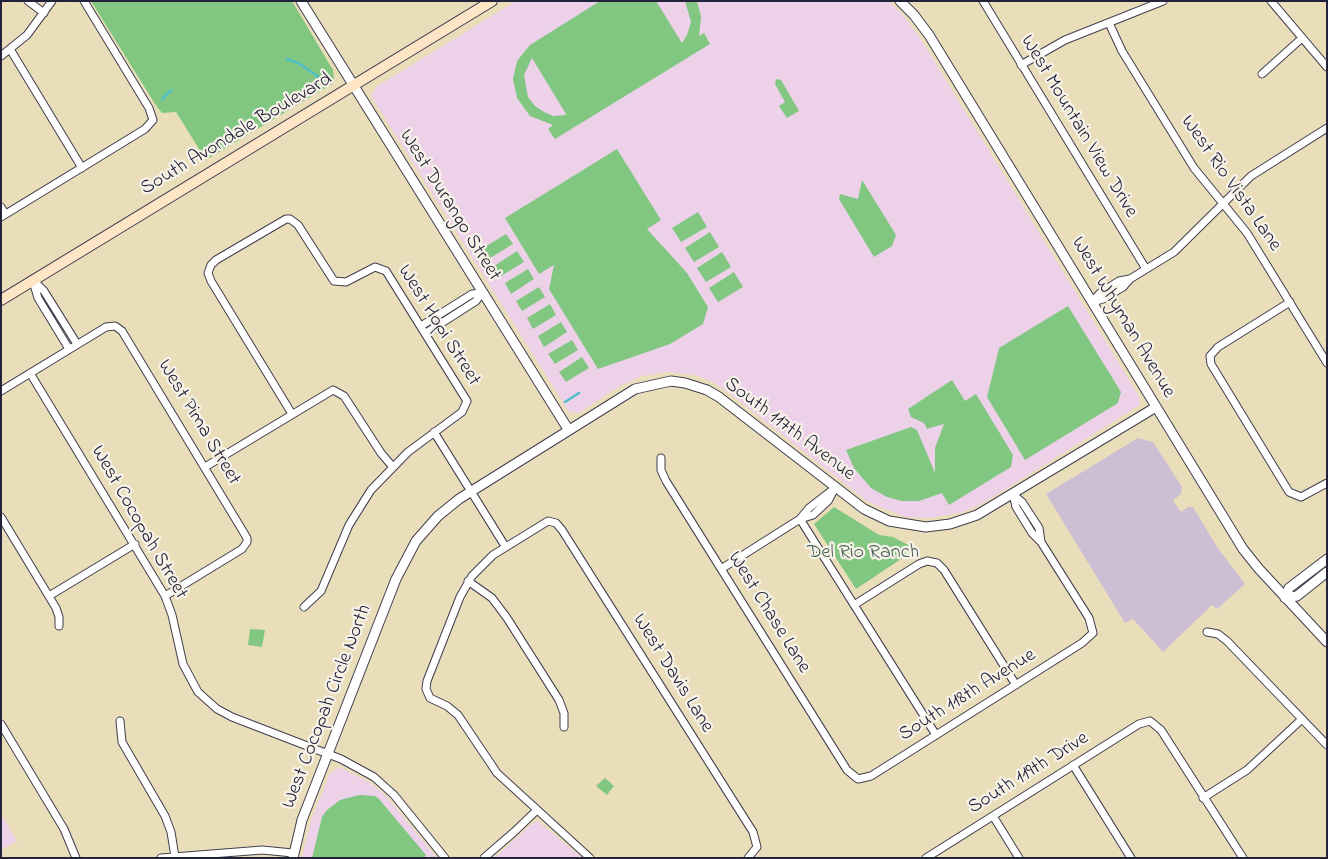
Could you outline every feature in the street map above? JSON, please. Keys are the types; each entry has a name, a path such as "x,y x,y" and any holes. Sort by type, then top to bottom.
{"main road":[{"name":"South Avondale Boulevard","path":"1,300 492,1"}],"street":[{"path":"28,1 44,13"},
{"path":"1,56 26,35 52,1"},
{"path":"3,213 145,129 153,120 149,108 84,1"},
{"name":"West Durango Street","path":"301,1 352,86 568,429"},
{"name":"West Whyman Avenue","path":"900,1 914,15 929,35 1243,549 1285,598 1327,642"},
{"name":"West Mountain View Drive","path":"983,1 1146,269"},
{"path":"1021,64 1065,40 1163,1"},
{"path":"1271,1 1327,67"},
{"name":"West Rio Vista Lane","path":"1109,23 1127,60 1194,168 1247,233 1327,363"},
{"path":"1262,74 1302,38"},
{"path":"10,50 82,168"},
{"path":"1092,302 1104,299 1123,287 1130,279 1180,247 1257,171 1327,128"},
{"name":"West Hopi Street","path":"292,414 211,281 209,269 216,260 276,223 290,219 300,228 329,275 338,283 346,282 368,269 379,267 389,274 464,394 466,406 460,415 434,432"},
{"path":"1,391 77,344 44,291 33,280"},
{"path":"33,280 38,298 69,349"},
{"path":"421,326 472,294 482,293"},
{"path":"426,333 476,301 482,293"},
{"path":"1290,302 1218,347 1210,356 1211,364 1286,489 1296,497 1305,496 1327,483"},
{"name":"West Pima Street","path":"77,344 103,329 115,326 125,335 243,529 247,542 242,549 165,596"},
{"name":"West Cocopah Street","path":"30,373 165,596 186,672 203,698 232,717 358,767 381,782 445,858"},
{"name":"South 117th Avenue","path":"401,570 410,551 430,524 445,510 471,491 635,389 663,382 685,383 707,390 719,397 864,509 880,517 907,525 926,527 950,524 968,519 1013,494 1156,407"},
{"path":"205,467 329,392 337,390 347,399 381,453 392,466"},
{"path":"304,608 314,600 321,590 356,512 392,466 434,432 505,546 487,560 468,581 427,681 427,694 455,712 497,773 590,858"},
{"name":"West Chase Lane","path":"661,458 662,470 666,481 847,770 858,779"},
{"path":"721,569 800,519 809,508 835,488"},
{"name":"South 118th Avenue","path":"858,779 871,776 1086,641 1092,633 1089,618 1041,542 1039,528 1022,502 1013,494"},
{"path":"1,518 58,612 59,626"},
{"path":"800,519 936,735"},
{"name":"West Davis Lane","path":"505,546 540,524 552,521 562,530 755,836 757,847 748,858"},
{"path":"49,596 135,544"},
{"path":"1285,598 1289,588 1327,559"},
{"path":"854,606 919,564 932,560 944,570 1016,685"},
{"name":"West Cocopah Circle North","path":"293,856 300,827 401,570"},
{"path":"1285,598 1297,596 1327,572"},
{"path":"468,581 486,593 502,611 559,700 564,713 564,727"},
{"path":"1207,632 1218,634 1228,641 1327,746"},
{"path":"1243,858 1204,798 1247,770 1302,719"},
{"path":"120,721 122,742 165,816 171,832 175,857"},
{"name":"South 119th Drive","path":"926,858 1138,724 1150,721 1161,730 1204,798"},
{"path":"1,724 64,829 76,858"},
{"path":"1073,765 1131,858"},
{"path":"484,858 536,810"},
{"path":"993,816 1019,858"},
{"path":"161,858 222,856 269,850 293,856"}],"shaded area":[{"path":"516,1 888,1 904,16 919,36 1139,396 1140,405 985,502 964,512 930,518 905,517 868,502 730,394 714,383 695,375 670,372 642,376 620,386 579,413 569,412 371,96 376,87"},
{"path":"1138,438 1153,442 1182,487 1181,494 1173,500 1181,512 1188,507 1193,507 1217,547 1245,584 1217,609 1212,605 1163,652 1133,619 1125,623 1046,494"},
{"path":"339,767 369,782 387,797 437,858 302,858 311,821 330,773"},
{"path":"1,814 17,841 1,850"},
{"path":"538,821 582,858 494,858 533,823"}],"green space":[{"path":"91,1 292,1 333,70 334,80 332,84 206,160 176,112 162,113 155,104"},
{"path":"600,1 656,1 682,43 691,22 685,1 697,1 701,17 699,36 704,33 710,44 555,139 548,129 553,125 530,116 517,98 513,79 517,61 530,45","holes":["532,58 566,114 553,116 544,112 535,106 528,97 524,75"]},
{"path":"776,79 781,80 799,111 787,118 779,106 785,102 775,84"},
{"path":"617,149 661,220 647,229 687,273 708,307 703,324 670,344 598,369 549,289 554,265 539,274 505,218"},
{"path":"862,180 896,235 892,246 874,257 839,199 840,194 858,199"},
{"path":"698,212 707,227 681,242 672,228"},
{"path":"710,232 719,247 694,262 685,248"},
{"path":"506,234 513,244 490,258 483,248"},
{"path":"517,251 524,262 501,276 494,266"},
{"path":"722,252 731,267 706,282 697,268"},
{"path":"528,269 534,279 511,294 505,283"},
{"path":"734,272 743,287 718,302 709,288"},
{"path":"539,287 545,297 522,311 516,301"},
{"path":"550,304 556,315 533,329 527,318"},
{"path":"1068,306 1121,392 1118,403 1025,460 987,397 999,348"},
{"path":"561,322 567,332 544,347 538,336"},
{"path":"572,340 578,350 555,364 548,354"},
{"path":"582,357 589,368 566,382 559,372"},
{"path":"952,380 965,401 976,394 1013,455 1011,467 949,505 942,493 919,501 902,501 887,497 871,488 854,468 846,450 911,427 917,430 935,473 935,448 944,424 927,429 924,423 911,417 908,409"},
{"name":"Del Rio Ranch","path":"834,507 879,535 893,537 916,549 856,589 814,524"},
{"path":"250,629 265,630 262,647 248,645"},
{"path":"605,778 614,786 607,795 596,786"},
{"path":"359,795 375,796 379,799 426,855 424,858 312,858 322,817 327,810 340,800"}],"waterway":[{"path":"287,59 298,63 319,77 323,85"},
{"path":"162,99 171,90"},
{"path":"565,402 579,393"}]}
